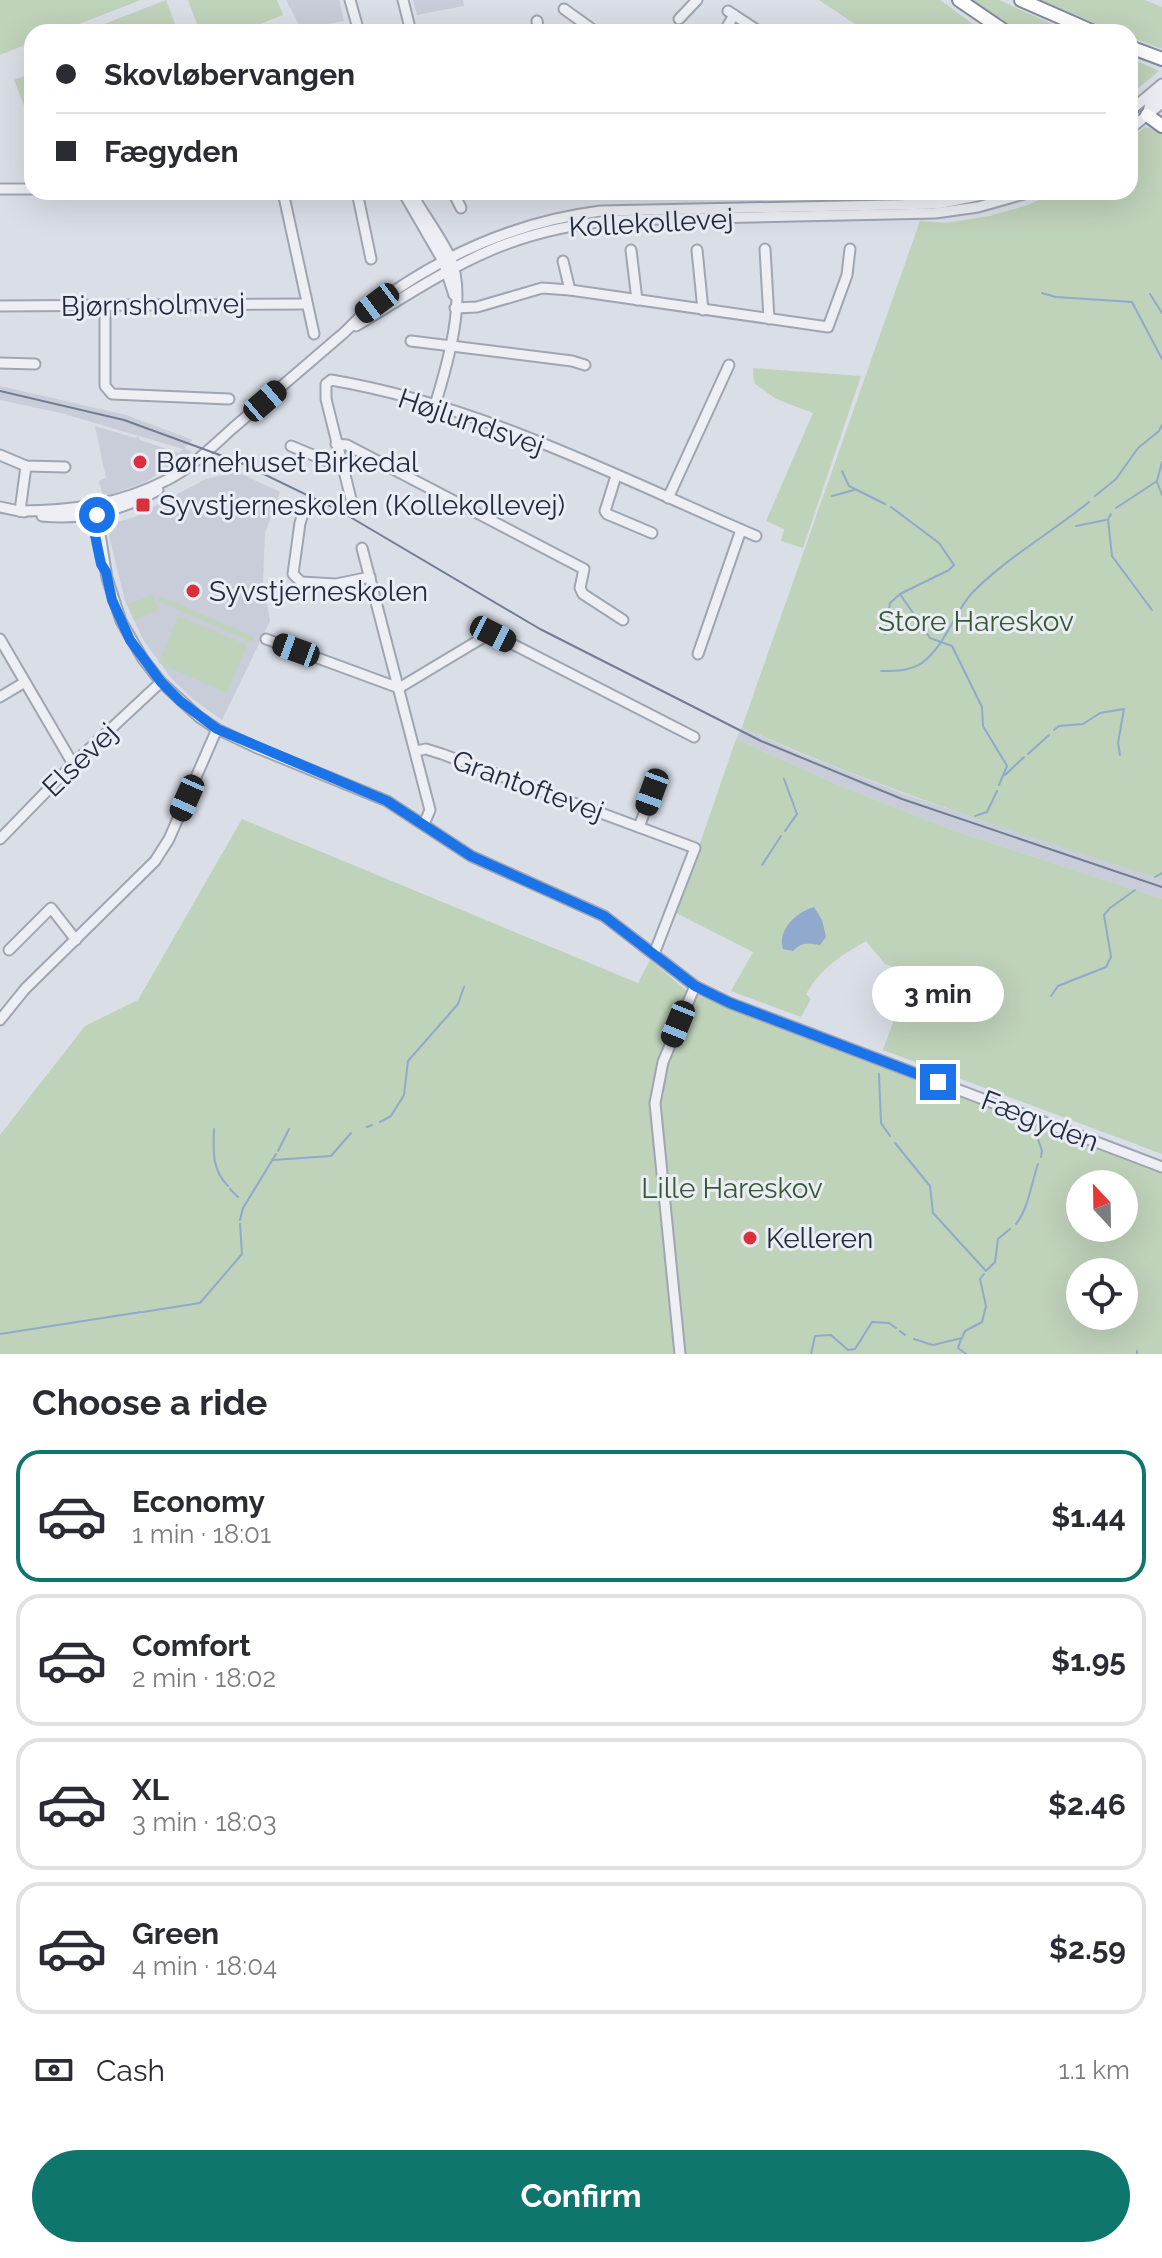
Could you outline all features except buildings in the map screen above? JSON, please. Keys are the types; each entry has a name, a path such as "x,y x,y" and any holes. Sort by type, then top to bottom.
{"highway":[{"path":"959,0 994,24"},
{"path":"1021,0 1076,24"},
{"path":"1138,50 1159,58"},
{"path":"1147,115 1162,126"}],"street":[{"path":"350,0 357,24"},
{"path":"403,0 409,24"},
{"path":"679,19 697,0"},
{"path":"564,9 585,24"},
{"path":"727,24 731,13 748,24"},
{"path":"1138,103 1162,84"},
{"path":"1147,115 1150,104 1162,93"},
{"path":"1138,122 1162,103"},
{"path":"1138,112 1147,115"},
{"path":"0,189 24,189"},
{"path":"285,200 314,334"},
{"path":"359,200 371,259"},
{"path":"408,200 448,264"},
{"path":"415,200 448,264 455,303 450,345 435,405"},
{"path":"457,200 461,208"},
{"path":"898,210 899,200"},
{"name":"Kollekollevej","path":"898,210 965,200"},
{"name":"Kollekollevej","path":"0,507 52,517 93,512 169,480 209,450 343,334 448,264 509,241 587,223 978,207 1003,200"},
{"path":"765,249 769,319"},
{"path":"455,303 477,307 542,288 828,327 847,275 850,249"},
{"path":"631,250 637,300"},
{"path":"697,250 703,310"},
{"path":"563,261 570,290"},
{"name":"Bjørnsholmvej","path":"0,306 307,304"},
{"path":"105,307 105,386 112,394 229,399"},
{"path":"411,341 585,365"},
{"path":"0,363 35,364"},
{"path":"668,498 729,365"},
{"name":"Højlundsvej","path":"336,444 326,399 327,381 435,405 494,424 756,536"},
{"path":"353,507 336,444 347,445 584,569 580,588 583,594 623,620"},
{"path":"291,446 327,461 340,460"},
{"path":"0,455 26,466 65,467"},
{"path":"20,511 26,466"},
{"path":"616,476 605,511 652,533"},
{"path":"307,508 300,523 293,574 296,579 336,584 370,577"},
{"name":"Fægyden","path":"93,512 101,564 121,621 136,649 180,701 217,729 387,801 471,856 604,916 695,986 730,1003 1162,1167"},
{"path":"698,654 741,530"},
{"path":"362,548 430,810 424,824"},
{"path":"399,688 493,634 694,737"},
{"path":"0,639 73,764"},
{"path":"266,639 399,688"},
{"path":"0,697 25,682"},
{"name":"Elsevej","path":"0,839 73,764 161,682"},
{"path":"1,1016 146,871 162,850 217,729"},
{"name":"Grantoftevej","path":"416,751 426,749 442,754 695,848 654,954"},
{"name":"Grantoftevej","path":"639,827 658,776"},
{"path":"9,950 51,908 76,940"},
{"path":"680,1354 655,1103 663,1062 695,986"}],"shaded area":[{"path":"286,0 339,0 344,21 298,24"},
{"path":"413,0 463,0 464,6 417,15"},
{"path":"0,386 126,415 193,440 184,448 192,452 145,482 103,497 99,481 106,478 95,426 135,438 138,436 140,440 179,453 183,449 61,413 0,400"},
{"name":"Syvstjerneskolen","path":"237,472 280,492 265,533 263,582 270,621 222,720 171,678 144,641 125,601 109,536 115,523 134,517 206,479"},
{"path":"742,727 904,794 1162,880 1162,899 955,831 841,786 736,739"}],"green space":[{"path":"0,0 141,0 79,24 24,24 24,45 0,55"},
{"path":"166,0 175,24 104,24"},
{"path":"188,0 277,0 283,15 260,24 197,24"},
{"path":"819,0 940,0 973,24 855,24"},
{"path":"963,0 999,0 1052,24 995,24"},
{"path":"1040,0 1145,0 1162,7 1162,49 1138,40 1138,24 1097,24"},
{"path":"1138,62 1159,71 1138,88"},
{"path":"24,76 24,106 14,80"},
{"name":"Store Hareskov","path":"1145,127 1162,131 1162,880 897,790 742,727 920,221 947,223 989,216 1039,200 1138,200 1138,133"},
{"path":"753,368 861,376 803,548 781,541 784,529 766,521 813,413 776,399 754,383"},
{"path":"153,595 159,610 134,620 128,604"},
{"path":"160,596 254,637 252,642 158,601"},
{"path":"178,616 247,645 227,693 159,663"},
{"path":"736,739 841,786 955,831 1162,899 1162,1154 883,1050 911,973 885,964 866,941 840,957 819,976 806,994 811,999 801,1017 731,991 753,952 676,913"},
{"name":"Lille Hareskov","path":"242,819 638,983 650,960 688,992 1162,1173 1162,1354 0,1354 0,1135 85,1026 138,1000"}],"water":[{"path":"814,907 822,920 826,937 820,945 805,944 793,951 783,949 783,935 790,922"}],"waterway":[{"path":"1042,293 1056,297 1132,302 1162,359"},
{"path":"1150,294 1162,313"},
{"path":"1095,496 1116,479 1138,448 1162,425"},
{"path":"1116,508 1157,481 1162,462"},
{"path":"842,471 849,486 885,504"},
{"path":"1157,482 1162,495"},
{"path":"832,496 854,490"},
{"path":"881,671 908,669 922,663 937,648 972,593 999,568 1089,502"},
{"path":"891,507 939,543 954,565 900,594 930,638 952,646 982,707 983,726 1007,766 999,785"},
{"path":"1111,514 1108,519 1112,556 1152,610"},
{"path":"1076,526 1106,520"},
{"path":"885,634 890,603 899,595"},
{"path":"1054,730 1059,726 1083,724 1100,713 1124,709 1118,743 1120,755"},
{"path":"1028,754 1049,735"},
{"path":"1005,775 1024,757"},
{"path":"784,779 797,814 785,831"},
{"path":"975,816 987,812 997,791"},
{"path":"762,865 781,836"},
{"path":"1155,877 1162,873"},
{"path":"1051,996 1058,986 1106,967 1111,957 1104,915 1135,890"},
{"path":"380,1122 391,1116 404,1095 408,1061 458,1004 464,987"},
{"path":"879,1074 881,1123 890,1136"},
{"path":"367,1127 372,1125"},
{"path":"214,1129 216,1167 228,1186"},
{"path":"278,1151 289,1129"},
{"path":"273,1160 331,1156 351,1133"},
{"path":"1038,1139 1041,1157"},
{"path":"895,1143 930,1186 933,1213 986,1271"},
{"path":"240,1220 243,1208 276,1154"},
{"path":"1016,1224 1027,1203 1038,1164"},
{"path":"230,1189 238,1197"},
{"path":"143,1312 200,1303 242,1254 240,1224"},
{"path":"987,1270 995,1262 998,1239 1010,1229"},
{"path":"914,1339 933,1345 962,1338 965,1331 982,1322 986,1306 980,1279 984,1274"},
{"path":"0,1334 141,1312"},
{"path":"811,1354 815,1336 831,1335 848,1350 855,1349 872,1322 889,1323 896,1328"},
{"path":"900,1331 905,1335"},
{"path":"961,1339 958,1348 966,1354"}],"tram line":[{"path":"0,391 124,420 239,462 340,511 540,629 761,741 902,799 1162,887"}],"place":[{"name":"Børnehuset Birkedal","path":"140,462"},
{"name":"Syvstjerneskolen (Kollekollevej)","path":"143,505"},
{"name":"Syvstjerneskolen","path":"193,591"},
{"name":"Kelleren","path":"750,1238"}],"route":[{"path":"97,515 92,507 101,564 106,572 112,600 130,640 161,682 199,717 255,747 387,801 471,856 604,916 695,986 730,1003 938,1082"}]}
